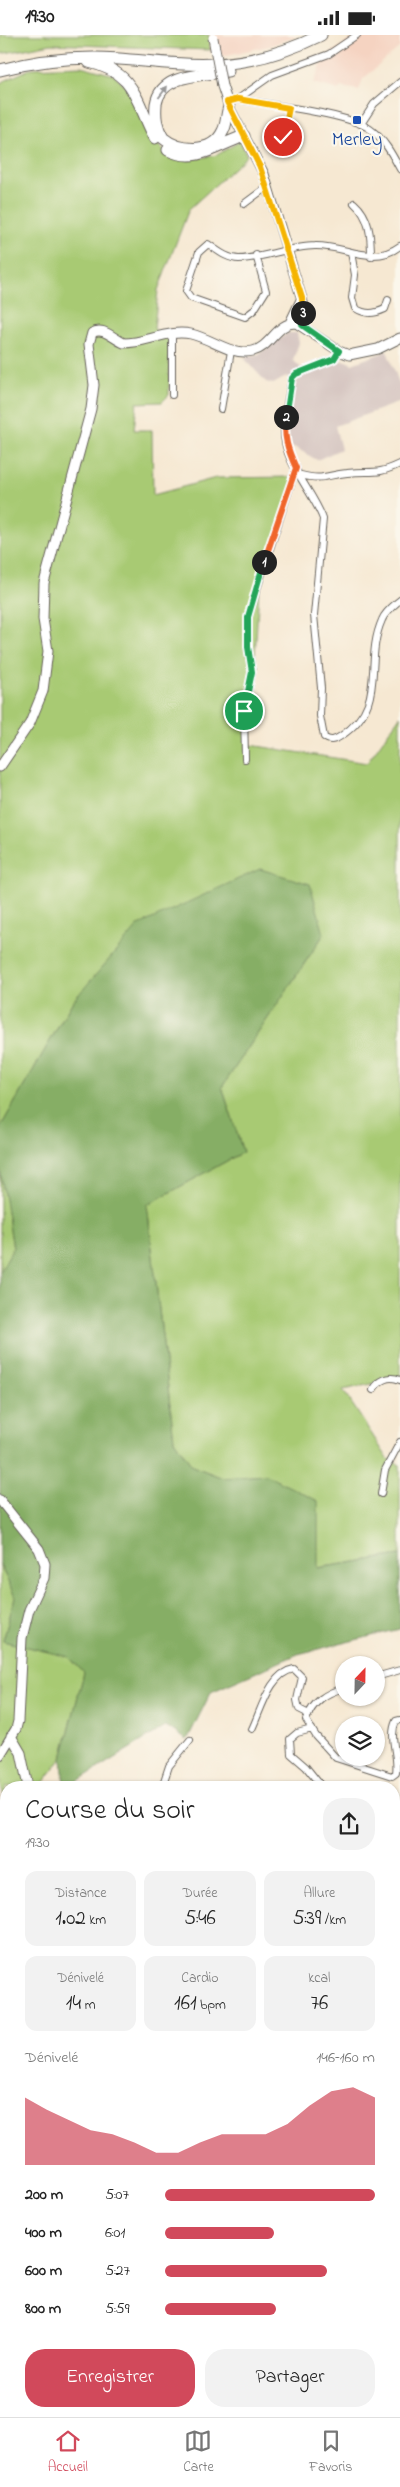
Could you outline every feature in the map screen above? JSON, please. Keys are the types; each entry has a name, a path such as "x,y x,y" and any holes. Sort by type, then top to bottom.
{"highway":[{"path":"0,64 49,55 94,53 194,61 238,59 281,50 313,35"},
{"path":"0,70 45,61 95,58 194,65 235,63 275,54 321,35"},
{"path":"231,103 223,132 216,140 196,149 172,144 163,138 155,116 157,100 163,89 183,77 217,73 264,61 296,50 326,35"},
{"path":"45,61 87,62 105,67 121,76 133,88 157,140 176,154 183,156 200,155 243,133"},
{"path":"223,132 243,133"}],"street":[{"path":"231,103 272,75 329,54 357,35"},
{"path":"213,37 222,86 268,186 304,306 302,325"},
{"path":"361,124 374,104 400,82"},
{"path":"231,103 289,108 361,124 380,137 400,169"},
{"path":"283,137 289,108"},
{"path":"244,204 268,186"},
{"path":"354,203 365,216 371,235 371,257"},
{"path":"256,255 266,291 254,310 245,317 191,298 186,291 200,252 208,244 223,255 238,259 256,255 287,249 314,245 371,257 388,254 400,246"},
{"path":"351,252 355,275 352,298 355,308 364,313 375,314 385,309 388,300"},
{"path":"290,323 302,298"},
{"path":"0,767 30,723 43,691 48,651 43,619 44,583 48,563 62,524 94,396 89,338 97,330 107,333 124,343 172,333 191,334 231,351 255,351 264,346 284,326 290,323 302,325 339,351 349,355 388,345 400,338"},
{"path":"172,333 172,395"},
{"path":"221,409 231,351"},
{"path":"339,351 334,359 296,374 292,378 284,433 287,448 296,468 323,519 314,615 321,688 320,716 324,737 328,740 333,740 349,730 366,713 370,700 377,634 382,619 400,601"},
{"path":"300,475 315,479 350,472 374,473 400,464"},
{"path":"245,759 244,711 252,672 248,647 248,617 296,468"},
{"path":"373,1390 382,1380 388,1378 400,1380"},
{"path":"381,1494 385,1470 400,1442"},
{"path":"0,1500 39,1549 45,1564 44,1578 29,1610 23,1631 20,1712 16,1729 0,1755"},
{"path":"252,1729 275,1679 284,1671 294,1669 302,1677 298,1700 299,1709 307,1716 312,1729 336,1758 392,1776 396,1773 398,1764 391,1731 396,1721 400,1720"},
{"path":"385,1674 400,1670"},
{"path":"307,1716 315,1703 328,1693 335,1691"},
{"path":"312,1729 297,1733 290,1739 290,1749 291,1754 306,1767 317,1781"},
{"path":"11,1736 22,1753 27,1781"},
{"path":"164,1781 169,1766 190,1740"}],"shaded area":[{"path":"209,35 298,35 269,46 222,56 210,50"},
{"path":"357,35 400,35 400,47 363,79 359,90 341,87 338,90 314,83 324,58"},
{"path":"288,333 297,333 299,343 293,360 306,373 344,360 352,364 387,351 400,385 400,402 335,426 341,449 317,460 296,448 291,448 287,428 294,383 288,376 273,384 266,382 244,358 259,354"}],"green space":[{"path":"0,35 209,35 210,50 51,44 0,54"},
{"path":"81,66 114,75 132,93 149,136 166,153 188,160 217,155 240,141 247,156 189,209 158,290 154,329 169,337 169,395 162,402 137,403 134,430 152,430 153,495 216,478 295,477 259,587 250,745 367,763 400,716 400,1378 343,1390 388,1459 400,1465 400,1555 317,1568 266,1475 223,1478 192,1466 174,1440 147,1205 243,1152 222,1087 324,934 73,1001 0,1128 0,83 32,68"},
{"path":"260,869 310,884 324,934 222,1087 243,1152 147,1205 174,1440 192,1466 223,1478 266,1475 318,1501 318,1568 400,1555 400,1629 298,1654 211,1692 187,1740 166,1726 78,1781 64,1781 62,1758 84,1673 69,1657 3,1641 15,1597 0,1564 0,1272 13,1248 0,1169 0,1128 73,1001 139,925"},
{"path":"0,1169 13,1248 0,1272"},
{"path":"0,1564 15,1597 3,1641 69,1657 84,1673 62,1758 45,1781 0,1781"}],"place":[{"name":"Merley","path":"357,120"}],"route":[{"path":"244,711 252,672 248,647 248,617 296,468 287,448 284,433 292,378 296,374 334,359 339,351 302,325 304,306 302,298 264,175 227,102 238,99 289,108 283,137"}]}
